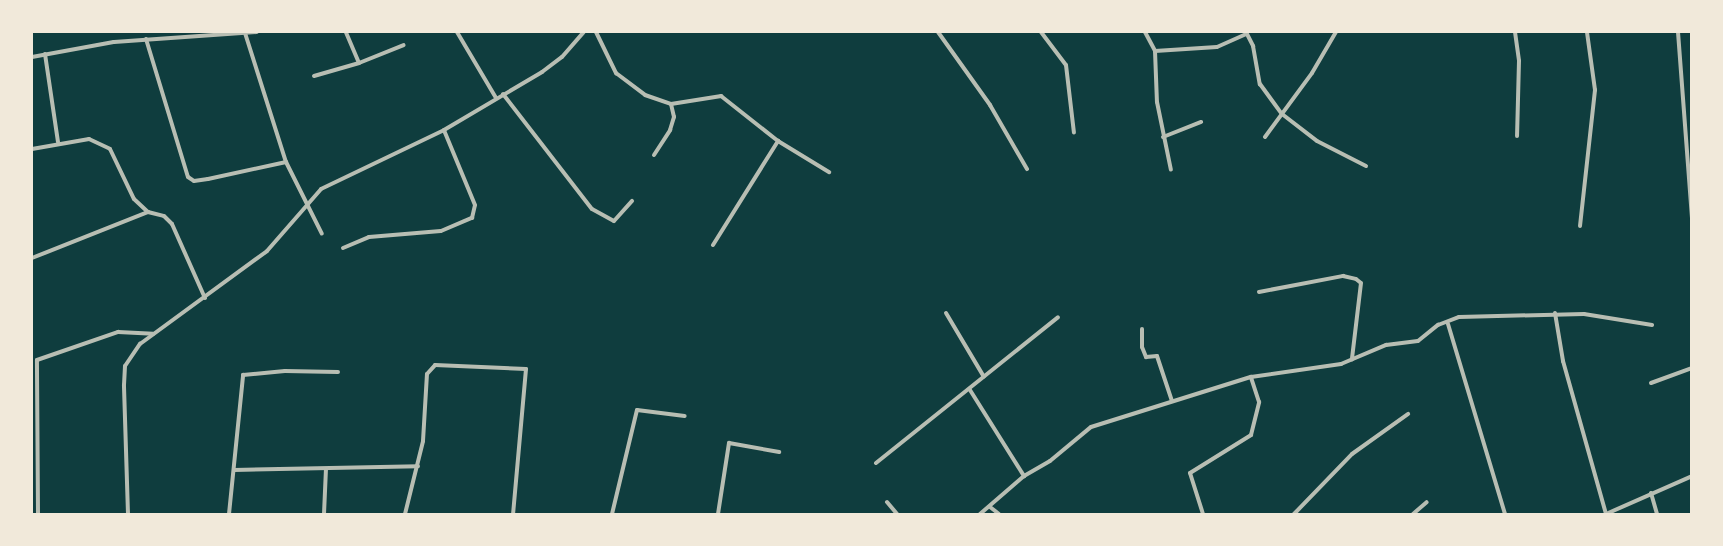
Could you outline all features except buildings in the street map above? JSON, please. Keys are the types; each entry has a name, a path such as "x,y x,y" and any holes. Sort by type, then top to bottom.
{"street":[{"path":"32,57 146,39 256,32"},
{"path":"346,32 358,63"},
{"path":"457,32 496,98"},
{"path":"128,514 125,366 136,348 267,251 286,233 307,203 338,180 444,130 549,67 584,32"},
{"path":"596,32 616,73 645,95 671,104 722,96 778,141 829,172"},
{"path":"938,32 990,105 1028,169"},
{"path":"1041,32 1066,65 1074,133"},
{"path":"1145,32 1155,51 1157,102 1171,170"},
{"path":"1265,137 1336,32"},
{"path":"1515,32 1519,61 1517,136"},
{"path":"1580,226 1594,90 1587,32"},
{"path":"1678,32 1692,220"},
{"path":"245,33 286,162 322,234"},
{"path":"1155,51 1217,47 1246,33 1253,46 1260,84 1282,114 1317,141 1366,166"},
{"path":"146,39 188,177 194,181 208,180 286,162"},
{"path":"314,76 358,63 404,45"},
{"path":"45,54 58,142"},
{"path":"503,94 592,209 605,220 614,221 632,201"},
{"path":"654,155 670,130 674,117 671,104"},
{"path":"1163,136 1201,122"},
{"path":"343,248 369,237 441,231 472,218 475,205 444,130"},
{"path":"32,149 58,142 101,141 110,149 134,199 148,212 164,216 172,224 206,298"},
{"path":"713,244 778,141"},
{"path":"32,258 148,212"},
{"path":"1259,292 1343,276 1356,279 1361,283 1352,360"},
{"path":"946,313 984,377"},
{"path":"1555,313 1563,361 1606,514 1692,476"},
{"path":"980,514 1024,476 1050,461 1091,427 1251,377 1325,368 1352,360 1386,345 1418,341 1438,325 1448,324 1459,316 1555,313 1652,325"},
{"path":"876,464 1058,317"},
{"path":"1448,324 1506,514"},
{"path":"1142,328 1142,346 1146,357 1157,356 1172,401"},
{"path":"38,514 37,360 118,332 153,334"},
{"path":"405,514 418,466 430,368 435,365 526,369 513,514"},
{"path":"1651,383 1692,368"},
{"path":"229,514 243,375 274,371 338,372"},
{"path":"1203,514 1190,474 1251,435 1259,402 1251,377"},
{"path":"970,390 1024,476"},
{"path":"612,514 637,410 685,416"},
{"path":"1294,514 1352,454 1408,414"},
{"path":"718,514 729,443 778,452"},
{"path":"234,470 418,466"},
{"path":"324,514 326,469"},
{"path":"1651,493 1657,514"},
{"path":"887,502 897,514"},
{"path":"1413,514 1427,502"},
{"path":"990,507 999,514"}]}
